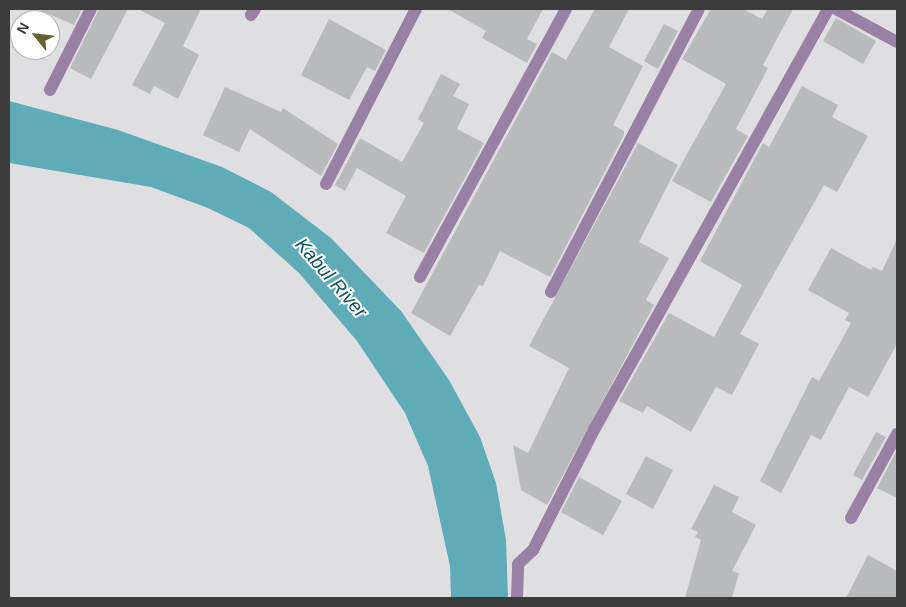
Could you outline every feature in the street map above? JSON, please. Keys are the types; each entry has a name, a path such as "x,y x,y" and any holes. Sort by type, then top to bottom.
{"street":[{"path":"50,90 91,9"},
{"path":"326,184 416,9"},
{"path":"420,277 566,9"},
{"path":"551,292 699,9"},
{"path":"517,598 518,564 533,550 594,428 611,402 828,9"},
{"path":"836,9 897,42"},
{"path":"851,518 897,434"}],"water":[{"name":"Kabul River","path":"9,101 118,130 222,167 271,192 331,238 401,311 449,380 480,437 496,483 506,540 508,598 451,598 450,566 428,466 405,413 357,341 299,273 249,228 208,208 151,187 9,163"}],"building":[{"path":"38,9 82,9 74,25 60,19 60,10"},
{"path":"99,9 128,9 91,79 70,68"},
{"path":"138,9 201,9 183,46 199,55 178,99 154,86 150,94 132,85 165,23"},
{"path":"448,9 543,9 527,39 537,44 527,63 482,38 486,31"},
{"path":"595,9 629,9 609,47 643,66 613,125 624,131 624,135 550,277 500,251 483,286 479,285 450,336 411,313 552,52 566,60"},
{"path":"711,9 743,9 762,19 768,9 793,9 763,65 768,68 736,129 748,136 711,202 672,181 726,84 682,59"},
{"path":"836,18 876,41 863,64 823,41"},
{"path":"329,19 386,50 375,71 367,67 349,100 301,75"},
{"path":"664,24 678,31 658,69 644,61"},
{"path":"441,74 460,84 453,96 469,104 457,129 484,143 424,253 386,233 406,196 357,168 345,191 335,185 360,138 402,162 424,123 418,119"},
{"path":"802,86 838,105 832,117 868,136 837,192 824,185 740,334 759,344 732,395 716,387 691,432 647,406 643,413 619,401 669,313 714,337 742,285 700,261 763,143 769,147"},
{"path":"225,87 281,112 283,108 338,144 321,176 250,129 239,152 203,135"},
{"path":"638,143 678,165 639,242 669,258 646,300 654,305 547,505 521,490 513,445 528,453 569,368 529,346"},
{"path":"897,239 897,344 868,397 849,387 821,440 811,435 781,493 760,481 812,377 819,381 851,323 845,320 849,313 808,290 831,248 871,270 873,267 882,271"},
{"path":"876,432 886,437 862,480 853,475"},
{"path":"897,450 897,498 877,488"},
{"path":"646,456 673,470 653,509 626,494"},
{"path":"579,477 622,501 603,535 561,512"},
{"path":"714,485 739,497 732,512 756,525 732,571 739,573 732,598 685,598 701,540 695,537 698,532 691,529"},
{"path":"868,555 897,571 897,598 846,598"}]}
